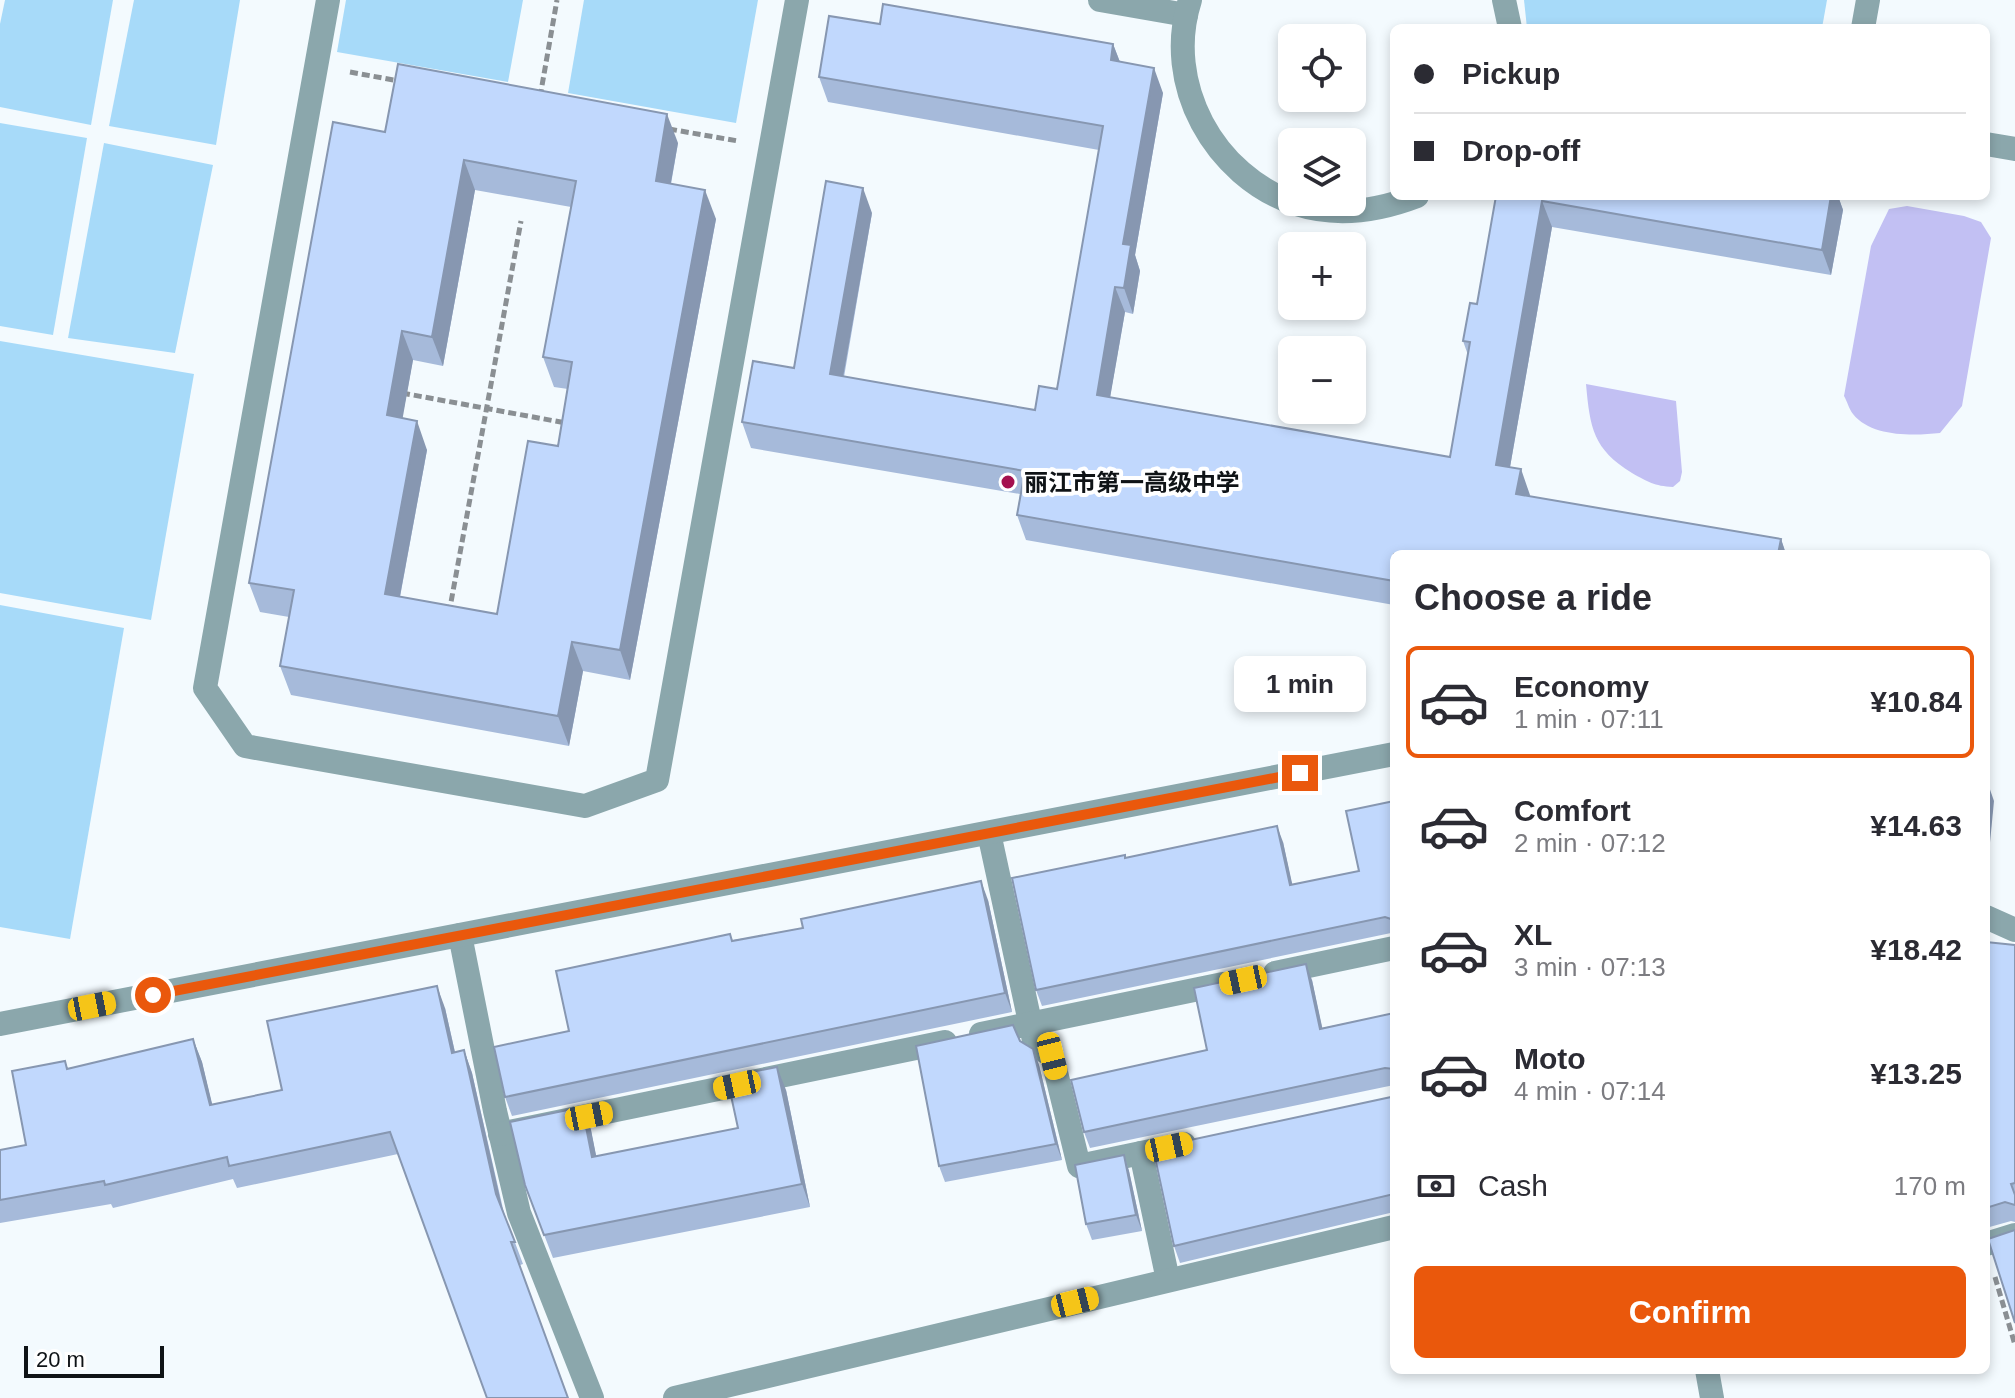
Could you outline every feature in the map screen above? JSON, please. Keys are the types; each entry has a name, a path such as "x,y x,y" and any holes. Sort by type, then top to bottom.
{"street":[{"path":"328,0 205,688 245,746 585,806 657,780 797,0"},
{"path":"1100,0 1188,8 1183,40 1184,64 1193,105 1206,132 1223,156 1269,192 1297,204 1328,210 1360,211 1407,200"},
{"path":"1504,0 1509,24"},
{"path":"1864,24 1868,0"},
{"path":"1990,145 2015,149"},
{"path":"0,1024 1390,755"},
{"path":"989,833 1035,1045 1052,1056 1079,1166 1201,1140"},
{"path":"1990,919 2015,930"},
{"path":"460,935 519,1213 592,1398"},
{"path":"500,1134 1390,949"},
{"path":"1141,1153 1168,1280"},
{"path":"675,1398 1390,1228"},
{"path":"1990,1243 2015,1235"},
{"path":"1708,1374 1712,1398"}],"path":[{"path":"538,105 557,0"},
{"path":"316,66 405,82"},
{"path":"662,127 770,147"},
{"path":"449,614 521,221"},
{"path":"397,392 578,425"},
{"path":"1994,1274 2015,1345"}],"shaded area":[{"path":"5,0 113,0 91,125 0,107 0,24"},
{"path":"134,0 240,0 216,145 109,126"},
{"path":"346,0 523,0 508,82 337,52"},
{"path":"584,0 758,0 736,123 568,93"},
{"path":"1524,0 1827,0 1823,24 1527,24"},
{"path":"0,123 87,138 53,335 0,326"},
{"path":"104,143 213,165 175,353 68,338"},
{"path":"1907,206 1981,222 1991,238 1962,406 1940,433 1893,433 1870,427 1853,414 1844,396 1871,246 1889,209"},
{"path":"0,341 194,374 151,620 0,593"},
{"path":"1586,384 1676,401 1682,472 1680,481 1673,487 1651,483 1609,455 1601,446 1592,425"},
{"path":"0,605 124,628 70,939 0,927"}],"building":[{"path":"883,4 1113,44 1111,60 1154,68 1123,244 1131,245 1124,288 1115,287 1097,395 1450,457 1470,342 1463,341 1470,303 1477,304 1495,200 1830,200 1822,250 1542,201 1496,465 1521,469 1516,494 1781,539 1779,550 1390,550 1390,580 1017,515 1025,471 742,422 753,361 794,368 826,181 863,188 830,374 1035,410 1039,386 1057,389 1103,126 819,77 829,16 880,24"},
{"path":"398,64 667,114 656,181 705,190 620,650 572,642 558,716 280,666 294,590 249,583 333,122 385,132","holes":["464,160 576,181 543,357 572,362 558,446 528,441 497,614 385,594 417,421 387,415 402,331 432,337"]},
{"path":"1390,802 1390,919 1385,917 1036,990 1012,878 1277,826 1290,885 1359,871 1346,811"},
{"path":"981,881 1005,993 505,1097 494,1047 569,1031 556,971 730,934 732,941 803,928 801,919"},
{"path":"1990,942 2015,945 2015,1183 2011,1184 2015,1205 2005,1202 1990,1207"},
{"path":"1306,964 1320,1029 1390,1014 1390,1069 1084,1132 1071,1080 1207,1050 1194,988"},
{"path":"437,986 452,1053 464,1050 496,1194 515,1242 511,1242 568,1398 487,1398 390,1132 229,1166 227,1157 105,1185 104,1181 0,1200 0,1150 26,1145 12,1071 65,1061 67,1069 193,1039 210,1105 282,1090 267,1021"},
{"path":"1013,1025 1020,1041 1033,1049 1056,1144 939,1166 916,1046"},
{"path":"777,1067 802,1184 544,1235 525,1185 510,1122 582,1107 592,1157 738,1128 727,1077"},
{"path":"1390,1097 1390,1195 1174,1246 1153,1148"},
{"path":"1124,1155 1136,1215 1086,1224 1075,1165"},
{"path":"2015,1230 2015,1323 1990,1245 1990,1238"}],"place":[{"name":"丽江市第一高级中学","path":"1008,482"}],"route":[{"path":"153,995 1300,773"}]}
